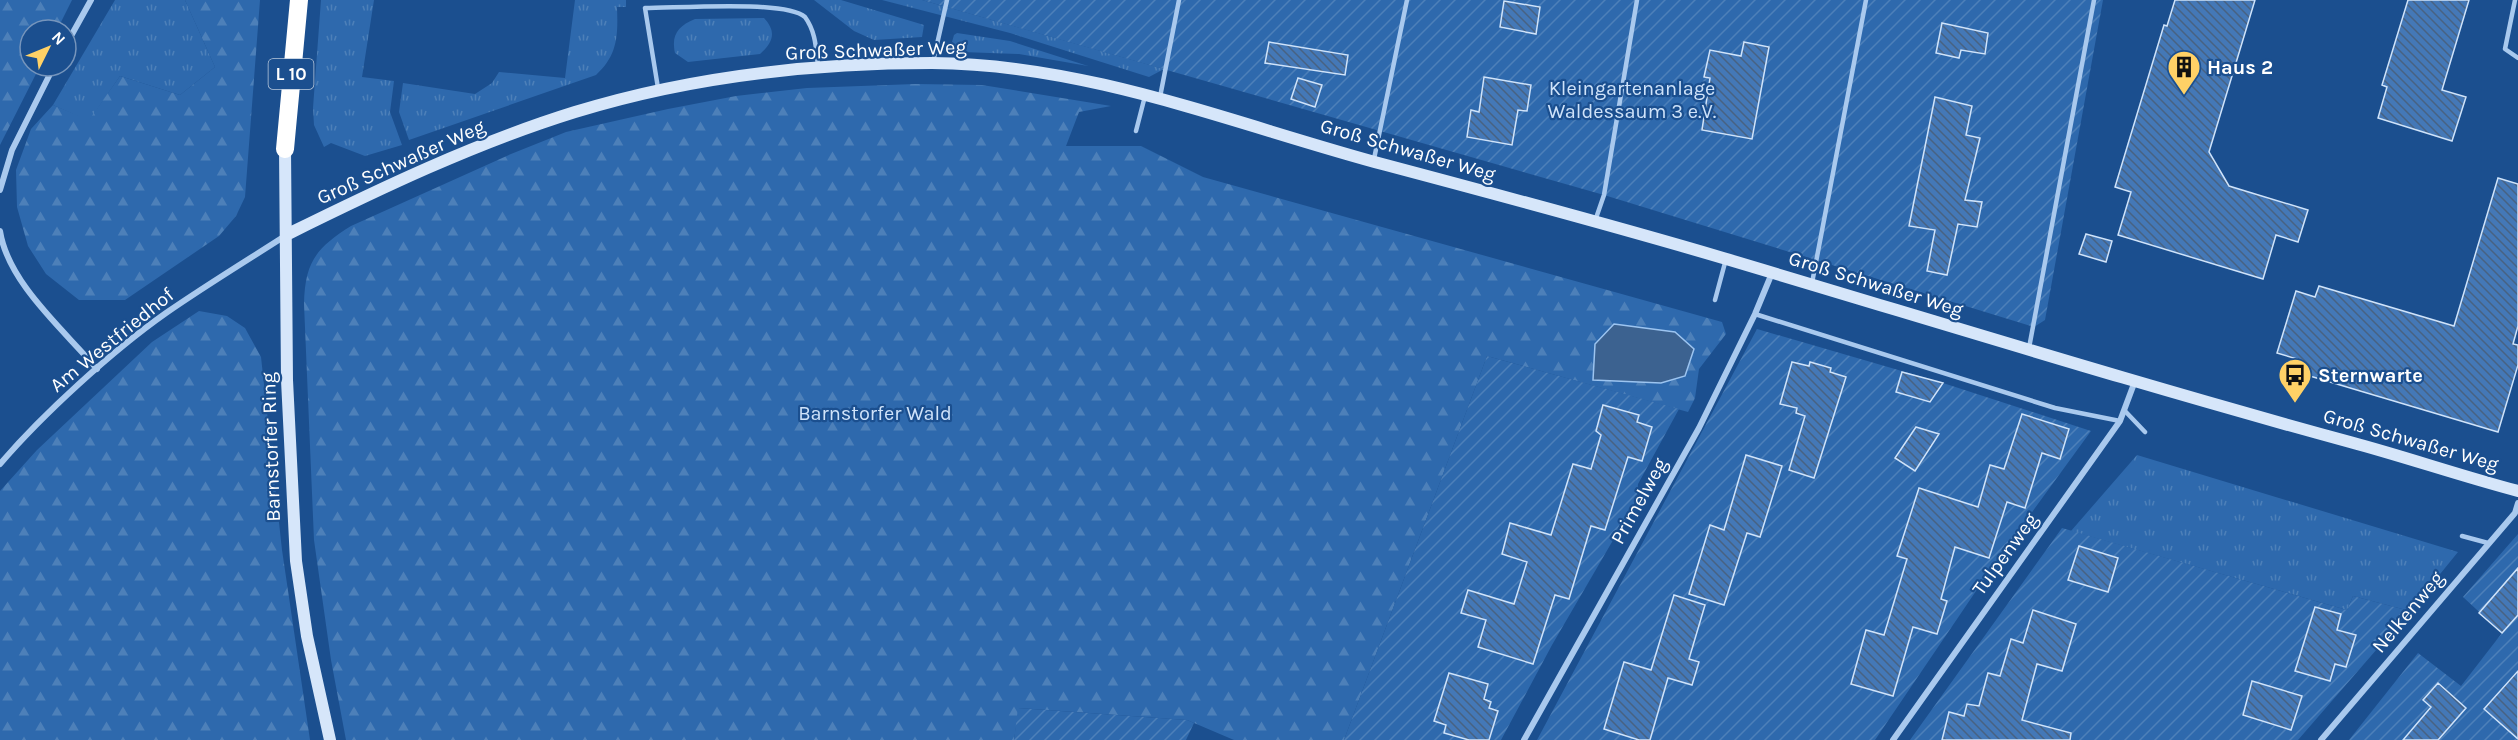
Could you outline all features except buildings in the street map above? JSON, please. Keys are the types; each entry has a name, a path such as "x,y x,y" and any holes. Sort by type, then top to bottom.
{"highway":[{"name":"L 10","path":"285,148 299,0"}],"street":[{"path":"78,23 91,0"},
{"name":"Groß Schwaßer Weg","path":"286,236 377,191 533,126 658,91 819,68 933,63 1036,71 1146,94 1373,161 1595,221 2135,381 2518,490"},
{"path":"0,190 12,150 48,78"},
{"name":"Barnstorfer Ring","path":"285,148 287,380 296,561 307,636 330,740"},
{"path":"0,231 3,248 21,282 97,369"},
{"name":"Am Westfriedhof","path":"0,464 21,440 97,369 164,314 286,236"},
{"name":"Primelweg","path":"1524,740 1699,428 1755,314 1772,273"},
{"name":"Tulpenweg","path":"1893,740 2120,421 2135,381"},
{"name":"Nelkenweg","path":"2321,740 2515,513 2518,503"}],"lane":[{"path":"933,63 947,0"},
{"path":"1160,98 1179,0"},
{"path":"1373,161 1407,0"},
{"path":"1595,221 1604,195 1637,0"},
{"path":"1812,286 1866,0"},
{"path":"2029,350 2094,0"},
{"path":"2515,0 2505,49 2518,58"},
{"path":"658,91 645,8 758,2 786,5 804,15 814,33 819,68"},
{"path":"1136,131 1146,94"},
{"path":"1715,300 1726,259"},
{"path":"1755,314 2055,408 2120,421"},
{"path":"2125,411 2145,432"},
{"path":"2462,536 2488,543"}],"green space":[{"path":"0,0 72,0 63,18 18,18 18,78 34,78 0,145"},
{"path":"115,0 185,0 215,67 180,95 120,76 89,121 53,105 69,78 78,78 78,63"},
{"path":"185,0 260,0 245,197 236,216 219,236 125,300 79,300 46,274 28,246 17,207 16,170 31,129 53,105 89,120 120,76 180,95 215,67"},
{"path":"321,0 374,0 362,77 394,81 390,112 402,145 365,156 331,143 324,147 314,125 313,108"},
{"path":"575,0 626,0 626,7 617,7 617,36 613,52 596,75 409,140 399,112 403,83 475,94 492,83 499,72 565,78"},
{"path":"814,0 841,0 924,25 922,37 874,40 854,31"},
{"path":"882,0 922,0 1164,69 1149,77 1010,33"},
{"name":"Kleingartenanlage Waldessaum 3 e.V.","path":"922,0 2103,0 2045,320 2034,327 1604,195"},
{"path":"764,18 771,28 772,37 760,54 688,62 675,53 674,41 677,32 695,19"},
{"path":"957,33 1010,41 1088,66 1019,54 962,52 956,49 952,42"},
{"name":"Barnstorfer Wald","path":"915,84 982,85 1111,106 1079,112 1066,146 1141,146 1203,177 1722,322 1726,334 1699,369 1695,398 1688,412 1487,356 1344,740 1234,740 1187,720 1019,708 1014,740 346,740 331,660 314,540 304,304 310,267 321,249 351,226 511,154 566,132 736,96 807,88"},
{"path":"199,311 227,316 245,328 261,357 282,550 310,740 0,740 0,491 37,450 152,342"},
{"path":"1757,329 1943,383 2091,431 1995,563 1875,740 1537,740"},
{"path":"1487,356 1679,409 1638,484 1637,499 1552,645 1501,740 1344,740"},
{"path":"2137,455 2458,552 2410,611 2353,596 2347,610 2071,531"},
{"path":"2062,528 2347,610 2353,596 2410,611 2298,740 1910,740"},
{"path":"2518,534 2518,740 2349,740 2418,653 2461,686 2502,633 2463,597"},
{"path":"1018,708 1187,720 1194,723 1186,740 1014,740"}],"shaded area":[{"path":"1614,324 1675,332 1694,349 1685,376 1661,383 1593,380 1595,344"}],"place":[{"name":"Haus 2","path":"2184,96"},
{"name":"Sternwarte","path":"2295,404"}]}
